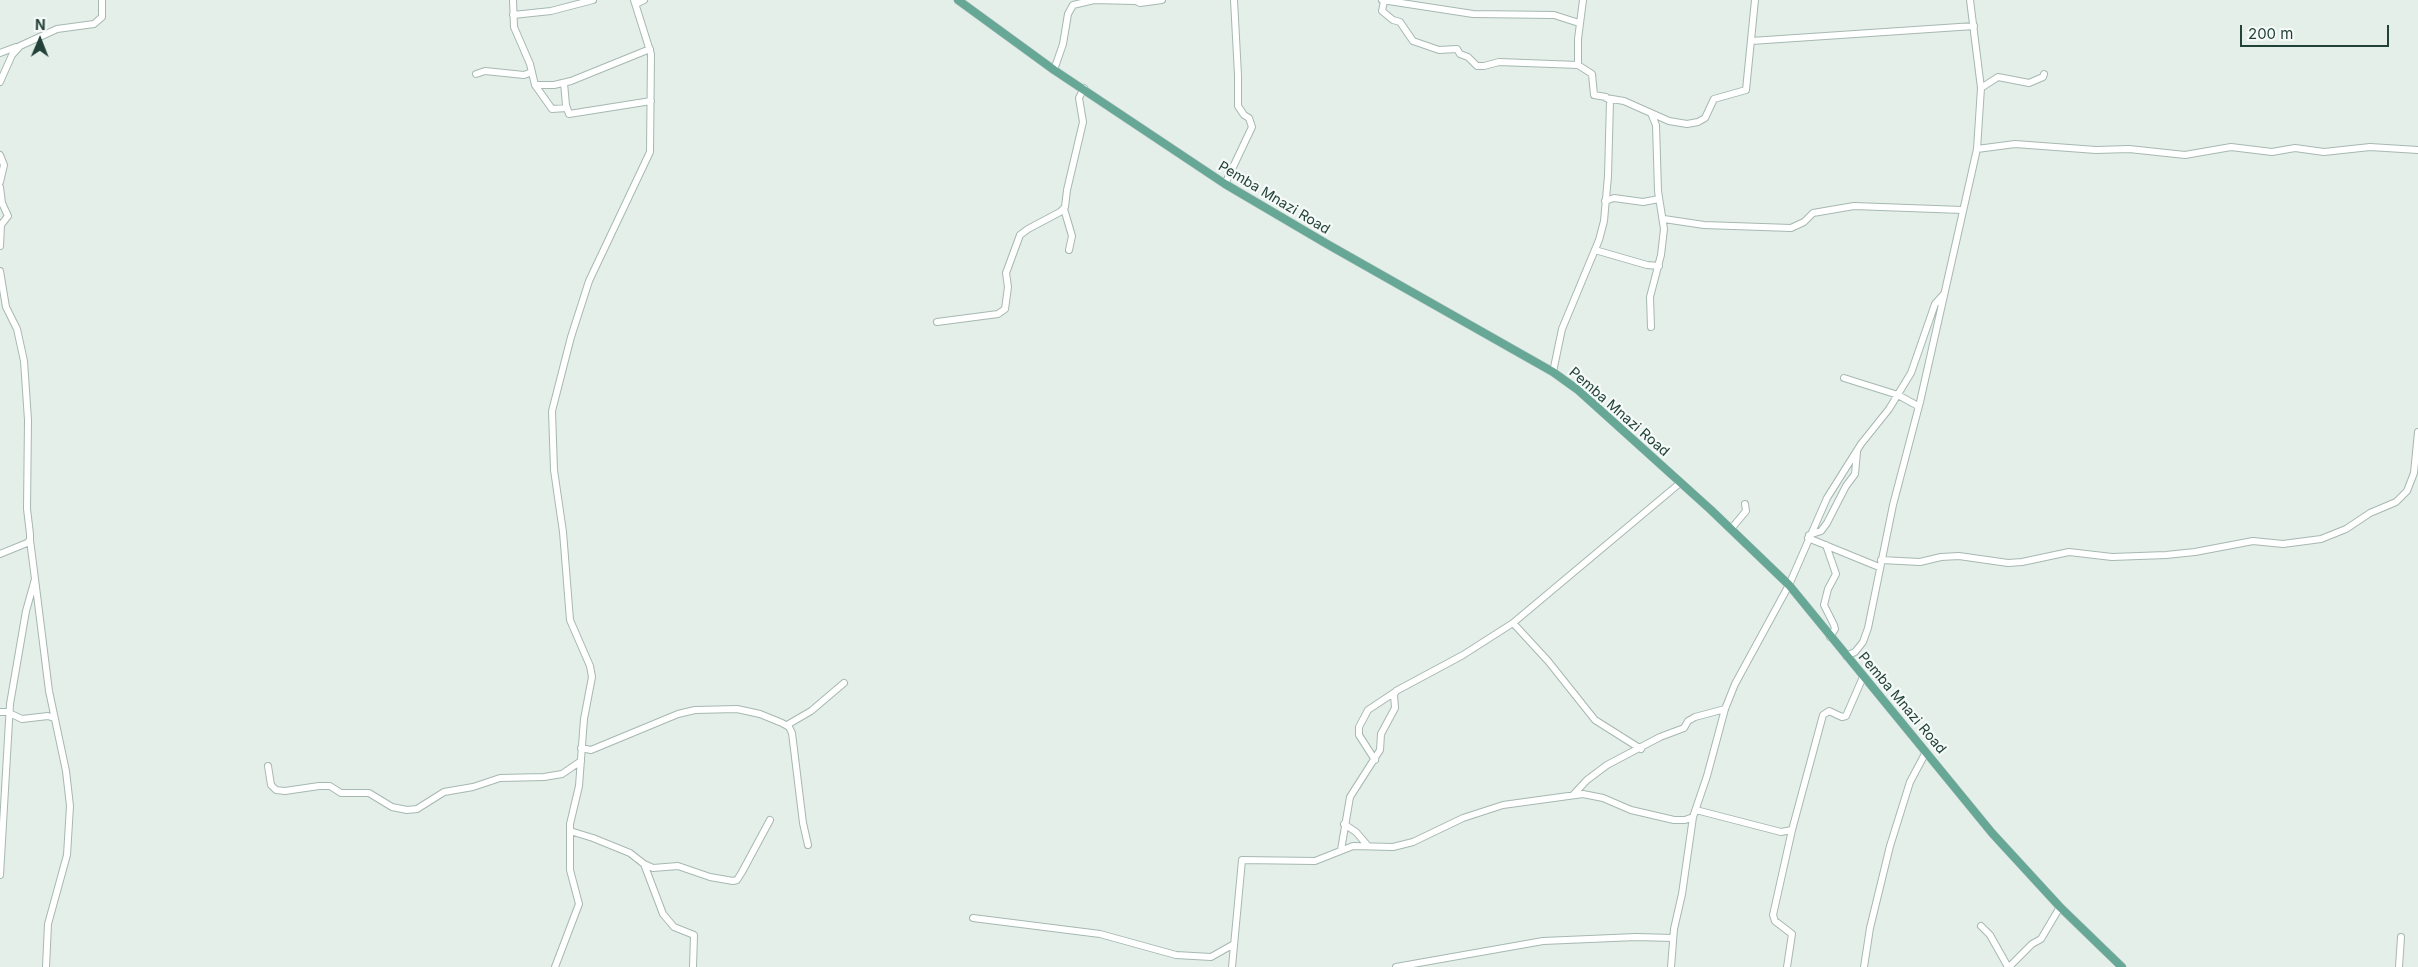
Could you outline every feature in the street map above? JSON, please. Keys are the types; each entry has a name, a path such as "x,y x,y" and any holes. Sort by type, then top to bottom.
{"main road":[{"name":"Pemba Mnazi Road","path":"958,0 1054,70 1084,88 1226,184 1326,244 1553,372 1578,390 1731,529 1789,585 1992,833 2060,907 2122,967"}],"street":[{"path":"0,53 57,29 94,24 102,17 102,0"},
{"path":"513,0 515,30 532,72 535,85 552,109 567,108"},
{"path":"513,15 550,11 593,0"},
{"path":"555,967 579,904 570,870 570,831 572,812 579,786 584,719 591,683 591,671 570,620 563,532 554,470 552,411 589,281 650,152 650,48 635,2 644,0"},
{"path":"1054,70 1063,44 1068,14 1073,5 1094,0 1134,1 1140,3 1162,0"},
{"path":"1226,184 1252,127 1250,118 1244,115 1238,106 1234,0"},
{"path":"1579,23 1554,15 1473,14 1383,0 1382,11 1393,20 1400,22 1413,41 1440,50 1457,49 1460,54 1468,57 1478,66 1499,62 1578,65 1592,74 1594,95 1624,101 1670,121 1692,124 1706,118 1714,99 1720,96 1743,93 1746,90 1755,0"},
{"path":"1578,65 1579,23 1583,0"},
{"path":"1846,656 1855,652 1863,642 1893,505 1918,406 1977,149 1981,88 1970,0"},
{"path":"1751,41 1974,26"},
{"path":"0,82 12,55 20,46"},
{"path":"535,85 564,83 582,78 650,48"},
{"path":"476,74 486,71 524,75 532,72"},
{"path":"1981,88 1998,77 2028,83 2043,77 2044,74"},
{"path":"564,83 569,114 651,101"},
{"path":"1069,250 1072,236 1064,210 1082,125 1079,98 1084,88"},
{"path":"1553,372 1562,329 1595,250 1604,221 1610,101 1605,98"},
{"path":"1651,113 1658,137 1659,199 1664,218 1659,266 1650,296 1651,327"},
{"path":"1977,149 2015,144 2096,150 2129,149 2185,155 2231,147 2272,152 2295,148 2324,152 2370,147 2418,150"},
{"path":"0,155 4,165 0,182"},
{"path":"0,187 2,203 8,216 0,225 0,246"},
{"path":"1605,201 1614,198 1643,202 1659,199"},
{"path":"1664,218 1704,225 1791,228 1804,222 1813,213 1854,206 1962,210"},
{"path":"937,322 998,314 1004,311 1008,293 1006,273 1020,235 1064,210"},
{"path":"1595,250 1647,265 1659,266"},
{"path":"0,271 6,307 17,329 25,370 28,420 26,500 30,540 54,718 66,771 70,806 67,855 48,924 46,967"},
{"path":"1671,967 1673,938 1682,894 1694,813 1725,709 1742,669 1789,585 1827,498 1858,449 1898,395 1911,373 1935,304 1943,295"},
{"path":"1844,378 1898,395 1918,406"},
{"path":"1809,537 1880,564 1920,562 1942,557 1959,556 2008,563 2034,561 2069,552 2112,556 2166,555 2195,552 2253,541 2283,544 2321,539 2346,529 2370,513 2396,502 2407,491 2414,473 2418,432"},
{"path":"1809,537 1825,527 1846,486 1854,477 1858,449"},
{"path":"1374,760 1359,735 1361,721 1368,710 1395,692 1463,655 1513,623 1680,483"},
{"path":"1731,529 1746,511 1745,504"},
{"path":"0,554 30,540"},
{"path":"1826,545 1836,574 1828,589 1824,605 1835,628 1830,637"},
{"path":"0,875 9,713 26,611 35,579"},
{"path":"1513,623 1537,649 1595,720 1641,749"},
{"path":"1787,967 1792,934 1775,922 1773,915 1792,830 1822,715 1829,711 1842,717 1846,716 1863,677"},
{"path":"787,725 811,711 844,683"},
{"path":"1341,850 1350,797 1381,747 1382,731 1395,708 1395,692"},
{"path":"582,748 590,750 678,714 695,710 737,709 760,714 787,725 792,733 803,823 808,845"},
{"path":"1573,795 1587,780 1607,764 1641,749 1660,737 1684,728 1688,721 1695,717 1725,709"},
{"path":"0,712 9,713 22,719 48,716 54,718"},
{"path":"1864,967 1870,928 1892,839 1910,782 1926,752"},
{"path":"268,766 271,785 276,790 285,791 330,786 341,793 369,793 392,807 407,810 417,809 444,792 473,787 500,778 544,777 562,774 581,761"},
{"path":"1232,967 1242,860 1315,861 1353,846 1394,847 1413,842 1456,821 1503,805 1573,795 1592,794 1631,810 1674,820 1685,820 1694,813"},
{"path":"1694,813 1781,832 1792,830"},
{"path":"570,831 630,853 644,864 658,869 678,866 719,880 735,881 742,872 770,820"},
{"path":"1344,824 1356,832 1368,846"},
{"path":"644,864 663,914 674,927 694,935 693,967"},
{"path":"1981,926 1990,935 2002,960 2008,967 2032,944 2041,939 2060,907"},
{"path":"973,918 1100,934 1176,955 1211,957 1234,944"},
{"path":"1396,967 1543,941 1628,937 1673,938"},
{"path":"2399,967 2401,937"}]}
